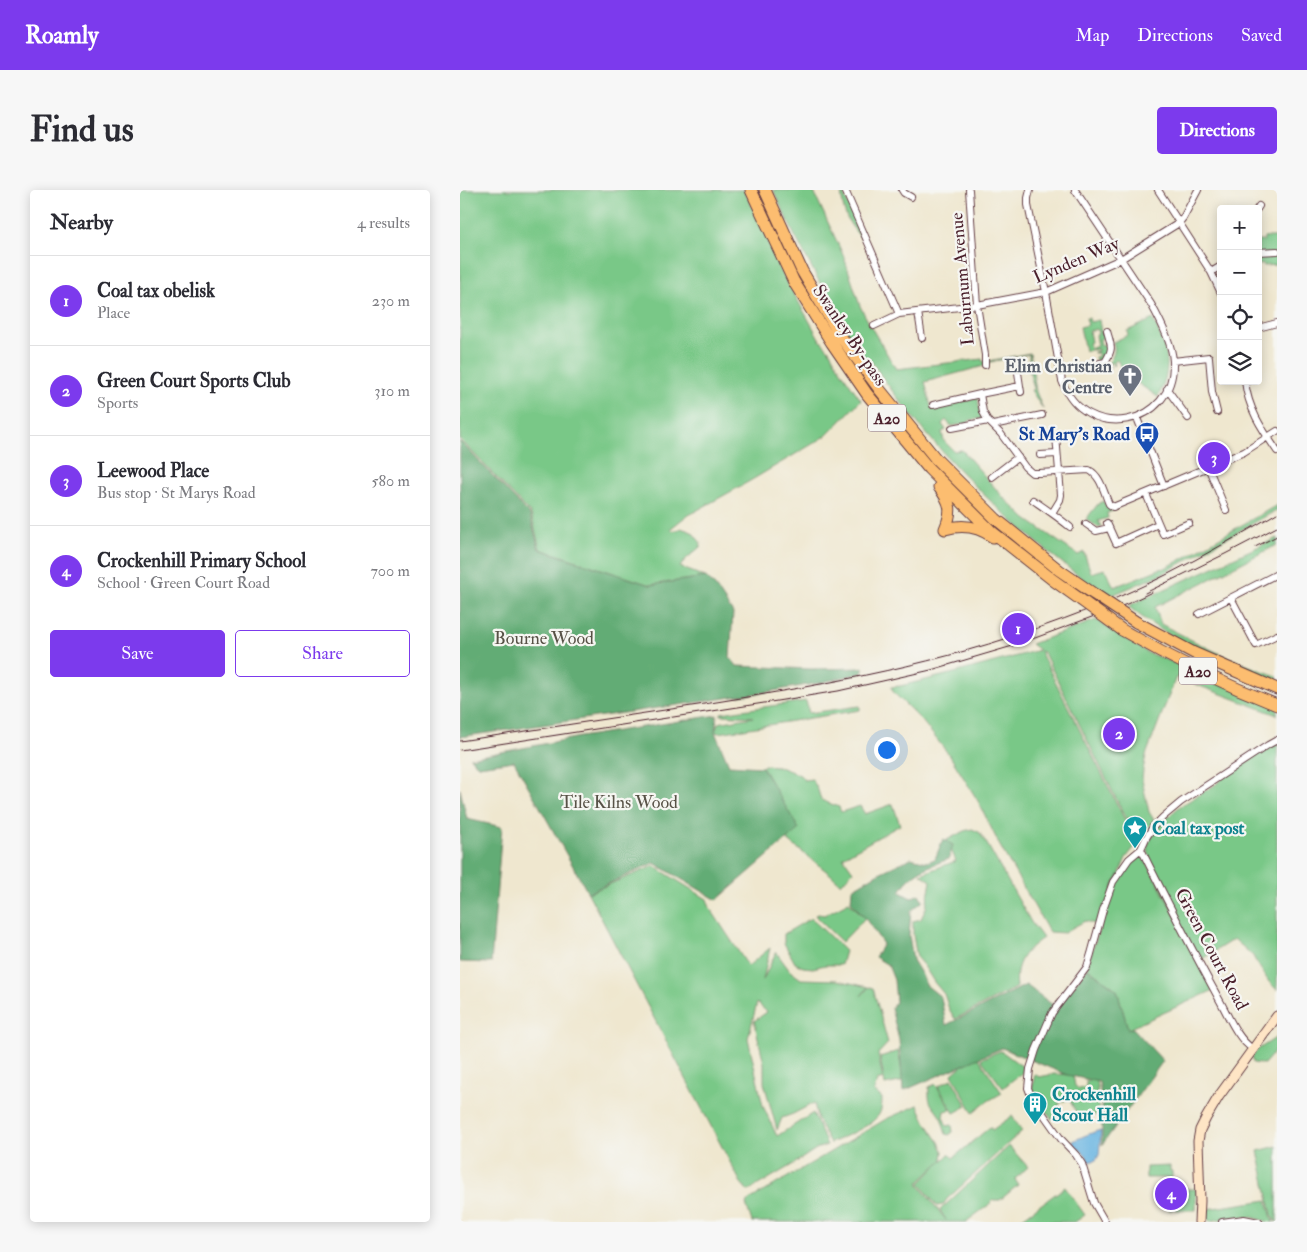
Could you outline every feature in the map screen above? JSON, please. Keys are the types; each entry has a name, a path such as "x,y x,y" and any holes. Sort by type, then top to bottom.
{"highway":[{"name":"Swanley By-pass","path":"751,190 794,282 867,394 929,469 991,530 1077,598"},
{"name":"Swanley By-pass","path":"765,190 802,271 841,337 880,390 936,459 996,519 1059,570 1139,624 1194,653 1277,689"},
{"path":"898,431 948,499 950,516 945,529 965,525 986,532 1059,589 1077,598"},
{"name":"A20","path":"1077,598 1122,630 1157,650 1241,691 1277,705"}],"main road":[{"path":"1199,1222 1198,1141 1200,1130 1219,1096 1277,1016"}],"street":[{"path":"845,190 899,314"},
{"path":"902,190 911,197"},
{"name":"Laburnum Avenue","path":"970,190 977,304 985,364"},
{"path":"1030,190 1028,205 1060,372 1068,395 1084,412 1096,417 1119,421 1137,418 1156,405 1167,389 1172,375 1173,361 1167,339 1152,304 1075,190"},
{"path":"1158,190 1211,272 1217,285"},
{"path":"1179,222 1198,190"},
{"name":"Lynden Way","path":"874,326 899,314 977,304 1046,292 1121,259 1179,222"},
{"path":"1262,252 1277,251"},
{"path":"1211,272 1217,268"},
{"path":"918,312 922,338"},
{"path":"1262,327 1277,323"},
{"path":"1060,372 1105,362 1110,354 1111,347 1107,331"},
{"path":"1173,361 1209,357 1212,392 1217,412"},
{"path":"933,405 980,394 1021,389 1016,359"},
{"path":"1245,385 1251,409 1277,451"},
{"path":"1167,389 1188,418"},
{"path":"980,394 984,412 990,423 1001,434 1025,467 1032,473 1085,470 1094,473 1098,477 1109,504 1113,507 1244,452 1277,431"},
{"path":"952,428 1042,415"},
{"path":"1137,418 1164,486"},
{"path":"1052,512 1060,500 1061,494 1056,436"},
{"path":"1040,455 1057,454"},
{"path":"992,477 1018,457"},
{"path":"1208,467 1226,510"},
{"path":"1146,494 1163,534 1189,524"},
{"path":"1033,500 1052,512 1070,527"},
{"path":"1086,524 1096,531 1108,525 1116,543 1158,524"},
{"path":"1199,614 1277,574"},
{"path":"1231,598 1256,645 1277,634"},
{"path":"1105,1222 1094,1203 1082,1164 1061,1139 1032,1098 1028,1088 1030,1069 1036,1050 1052,1013 1086,967 1113,882 1129,859 1141,849 1153,827 1175,807 1277,740"},
{"name":"Green Court Road","path":"1141,849 1197,960 1238,1033 1245,1044 1253,1049"},
{"path":"1222,1222 1244,1219 1259,1222"}],"green space":[{"path":"460,190 744,190 764,230 780,269 820,340 829,350 861,400 826,436 685,517 670,529 674,531 681,528 692,532 701,543 700,547 680,567 705,577 650,585 540,549 531,514 460,439"},
{"path":"773,190 813,190 844,257 860,306 896,369 982,359 983,362 1030,353 1036,392 1043,409 1031,390 1034,389 1029,368 1029,354 990,362 984,366 925,382 931,407 978,398 980,413 984,420 970,420 968,423 953,426 946,420 942,424 946,430 942,432 944,441 954,451 962,450 1003,497 1026,519 1078,555 1084,552 1091,573 1105,569 1114,587 1175,563 1277,505 1277,510 1162,574 1110,596 1098,590 1034,540 974,485 920,426 871,361 868,363 838,317"},
{"path":"841,190 866,244 855,231 845,214"},
{"path":"1264,237 1277,237 1277,265 1264,266 1262,264 1262,241 1264,241"},
{"path":"1086,318 1089,318 1090,322 1099,320 1101,332 1105,332 1106,335 1100,339 1101,345 1108,347 1108,352 1103,358 1096,361 1095,357 1099,356 1098,353 1094,352 1098,351 1098,349 1092,350 1092,348 1098,346 1097,329 1089,331 1091,350 1085,351 1080,327 1088,325"},
{"path":"1153,319 1167,357 1166,375 1158,397 1136,382 1132,386 1117,360 1114,362 1114,366 1112,362 1109,364 1110,368 1108,364 1114,354 1113,342 1128,335 1127,331"},
{"name":"Bourne Wood","path":"460,441 530,515 539,549 650,585 706,577 715,586 733,613 730,657 737,666 811,669 864,668 862,673 767,692 460,737"},
{"path":"1103,501 1108,508 1115,510 1107,513 1108,518 1098,521 1101,526 1098,527 1086,519 1098,504"},
{"path":"1277,538 1277,545 1155,607 1161,624 1218,653 1277,676 1277,684 1180,641 1144,619 1128,606"},
{"path":"1096,620 1148,653 1195,670 1277,705 1277,715 1176,677 1146,755 1143,770 1142,780 1149,812 1154,820 1137,841 1044,653 1040,651 1137,844 1126,858 1098,925 1085,921 1065,933 1049,932 1000,846 978,801 950,756 923,722 894,693 891,687 950,674 1039,650 1031,644"},
{"path":"806,701 809,713 860,706 860,710 719,733 715,732 718,723 753,717 721,715 721,713"},
{"name":"Tile Kilns Wood","path":"717,715 715,732 729,765 762,767 799,829 717,900 654,863 588,893 514,761 479,766 470,758 580,737"},
{"path":"1277,741 1277,990 1269,982 1253,956 1234,939 1199,961 1153,871 1147,847 1155,829 1179,807 1215,785 1236,766"},
{"path":"764,765 777,766 800,775 804,780 812,779 821,800 839,807 841,812 860,806 865,814 893,804 900,825 843,857 853,871 841,884 786,839 798,829 762,767"},
{"path":"460,789 467,819 502,827 491,963 460,962"},
{"path":"972,829 979,832 987,844 1031,922 1043,938 1030,948 1022,958 1017,971 1017,987 955,1019 944,994 917,958 913,935 913,921 921,919 926,908 931,881 921,874 956,861 947,840"},
{"path":"943,839 953,845 949,859 928,867 909,879 900,892 911,898 919,894 923,901 911,911 909,935 913,960 926,985 941,997 946,1025 1026,985 1057,1008 1087,968 1117,990 1128,1029 1133,1028 1163,1061 1102,1145 1102,1107 1099,1082 1067,1075 1002,1048 903,1091 899,1040 891,1008 896,1002 894,980 888,965 875,957 883,944 851,902 852,889 877,874 911,858 927,862 935,859"},
{"path":"1134,856 1144,857 1214,990 1128,1029 1117,990 1087,967 1114,883"},
{"path":"654,866 707,899 710,908 748,966 770,948 763,980 776,952 790,971 801,979 837,980 868,987 861,996 869,987 873,988 888,1043 878,1054 883,1079 877,1081 874,1091 882,1098 881,1110 879,1115 868,1125 830,1143 818,1120 814,1103 782,1118 777,1130 764,1083 764,1063 754,1021 767,1012 757,1003 748,1038 763,1106 777,1136 813,1113 827,1145 816,1149 748,1191 741,1183 588,893"},
{"path":"849,902 865,918 842,942 815,915 824,915"},
{"path":"811,918 845,951 841,965 825,965 813,968 803,967 795,963 784,943 784,934"},
{"path":"1277,1037 1277,1049 1264,1064 1253,1063 1252,1057 1257,1050"},
{"path":"898,1051 904,1081 885,1085 880,1057"},
{"path":"1000,1051 1023,1067 1022,1074 1003,1088 981,1059"},
{"path":"976,1054 1002,1093 973,1113 952,1074"},
{"path":"1035,1074 1039,1077 1054,1074 1073,1075 1075,1086 1079,1089 1086,1087 1086,1082 1096,1077 1099,1110 1097,1115 1083,1116 1081,1113 1077,1114 1069,1099 1059,1103 1059,1113 1052,1119 1032,1088"},
{"path":"952,1079 967,1106 954,1113 938,1086"},
{"path":"936,1084 951,1110 944,1111 943,1117 947,1126 952,1125 953,1132 949,1135 946,1134 941,1118 930,1101 929,1087"},
{"path":"918,1105 943,1151 942,1161 949,1154 953,1158 990,1127 992,1130 1012,1116 1022,1131 947,1199 943,1205 937,1206 920,1184 941,1161 920,1181 918,1184 946,1220 940,1210 1009,1146 1028,1167 1015,1179 1018,1185 1000,1200 992,1200 990,1204 967,1222 752,1222 746,1204 749,1200 886,1119"},
{"path":"1277,1146 1276,1222 1272,1215 1258,1151"},
{"path":"1170,1166 1172,1178 1146,1178 1146,1167"},
{"path":"1065,1187 1085,1215 1075,1222 1017,1222"},
{"path":"1175,1189 1196,1189 1196,1210 1175,1210 1173,1206 1172,1210 1169,1210 1169,1206 1174,1204"},
{"path":"1267,1200 1274,1222 1251,1217 1210,1221 1203,1216 1200,1210"}],"water":[{"path":"1101,1131 1099,1155 1096,1160 1089,1162 1086,1155 1073,1144 1073,1141"}],"railway":[{"path":"460,741 782,691 948,656 1047,625 1117,597 1182,567 1277,513"},
{"path":"1145,593 1277,527"},
{"path":"1255,547 1277,536"},
{"path":"460,750 838,691 931,670 1016,645 1127,604 1152,592"}],"place":[{"name":"Elim Christian Centre","path":"1130,397"},
{"name":"St Mary's Road","path":"1147,455"},
{"name":"Leewood Place","path":"1214,458"},
{"name":"Coal tax obelisk","path":"1018,629"},
{"name":"Green Court Sports Club","path":"1119,734"},
{"name":"Coal tax post","path":"1135,849"},
{"name":"Crockenhill Scout Hall","path":"1035,1125"},
{"name":"Crockenhill Primary School","path":"1171,1194"}]}
